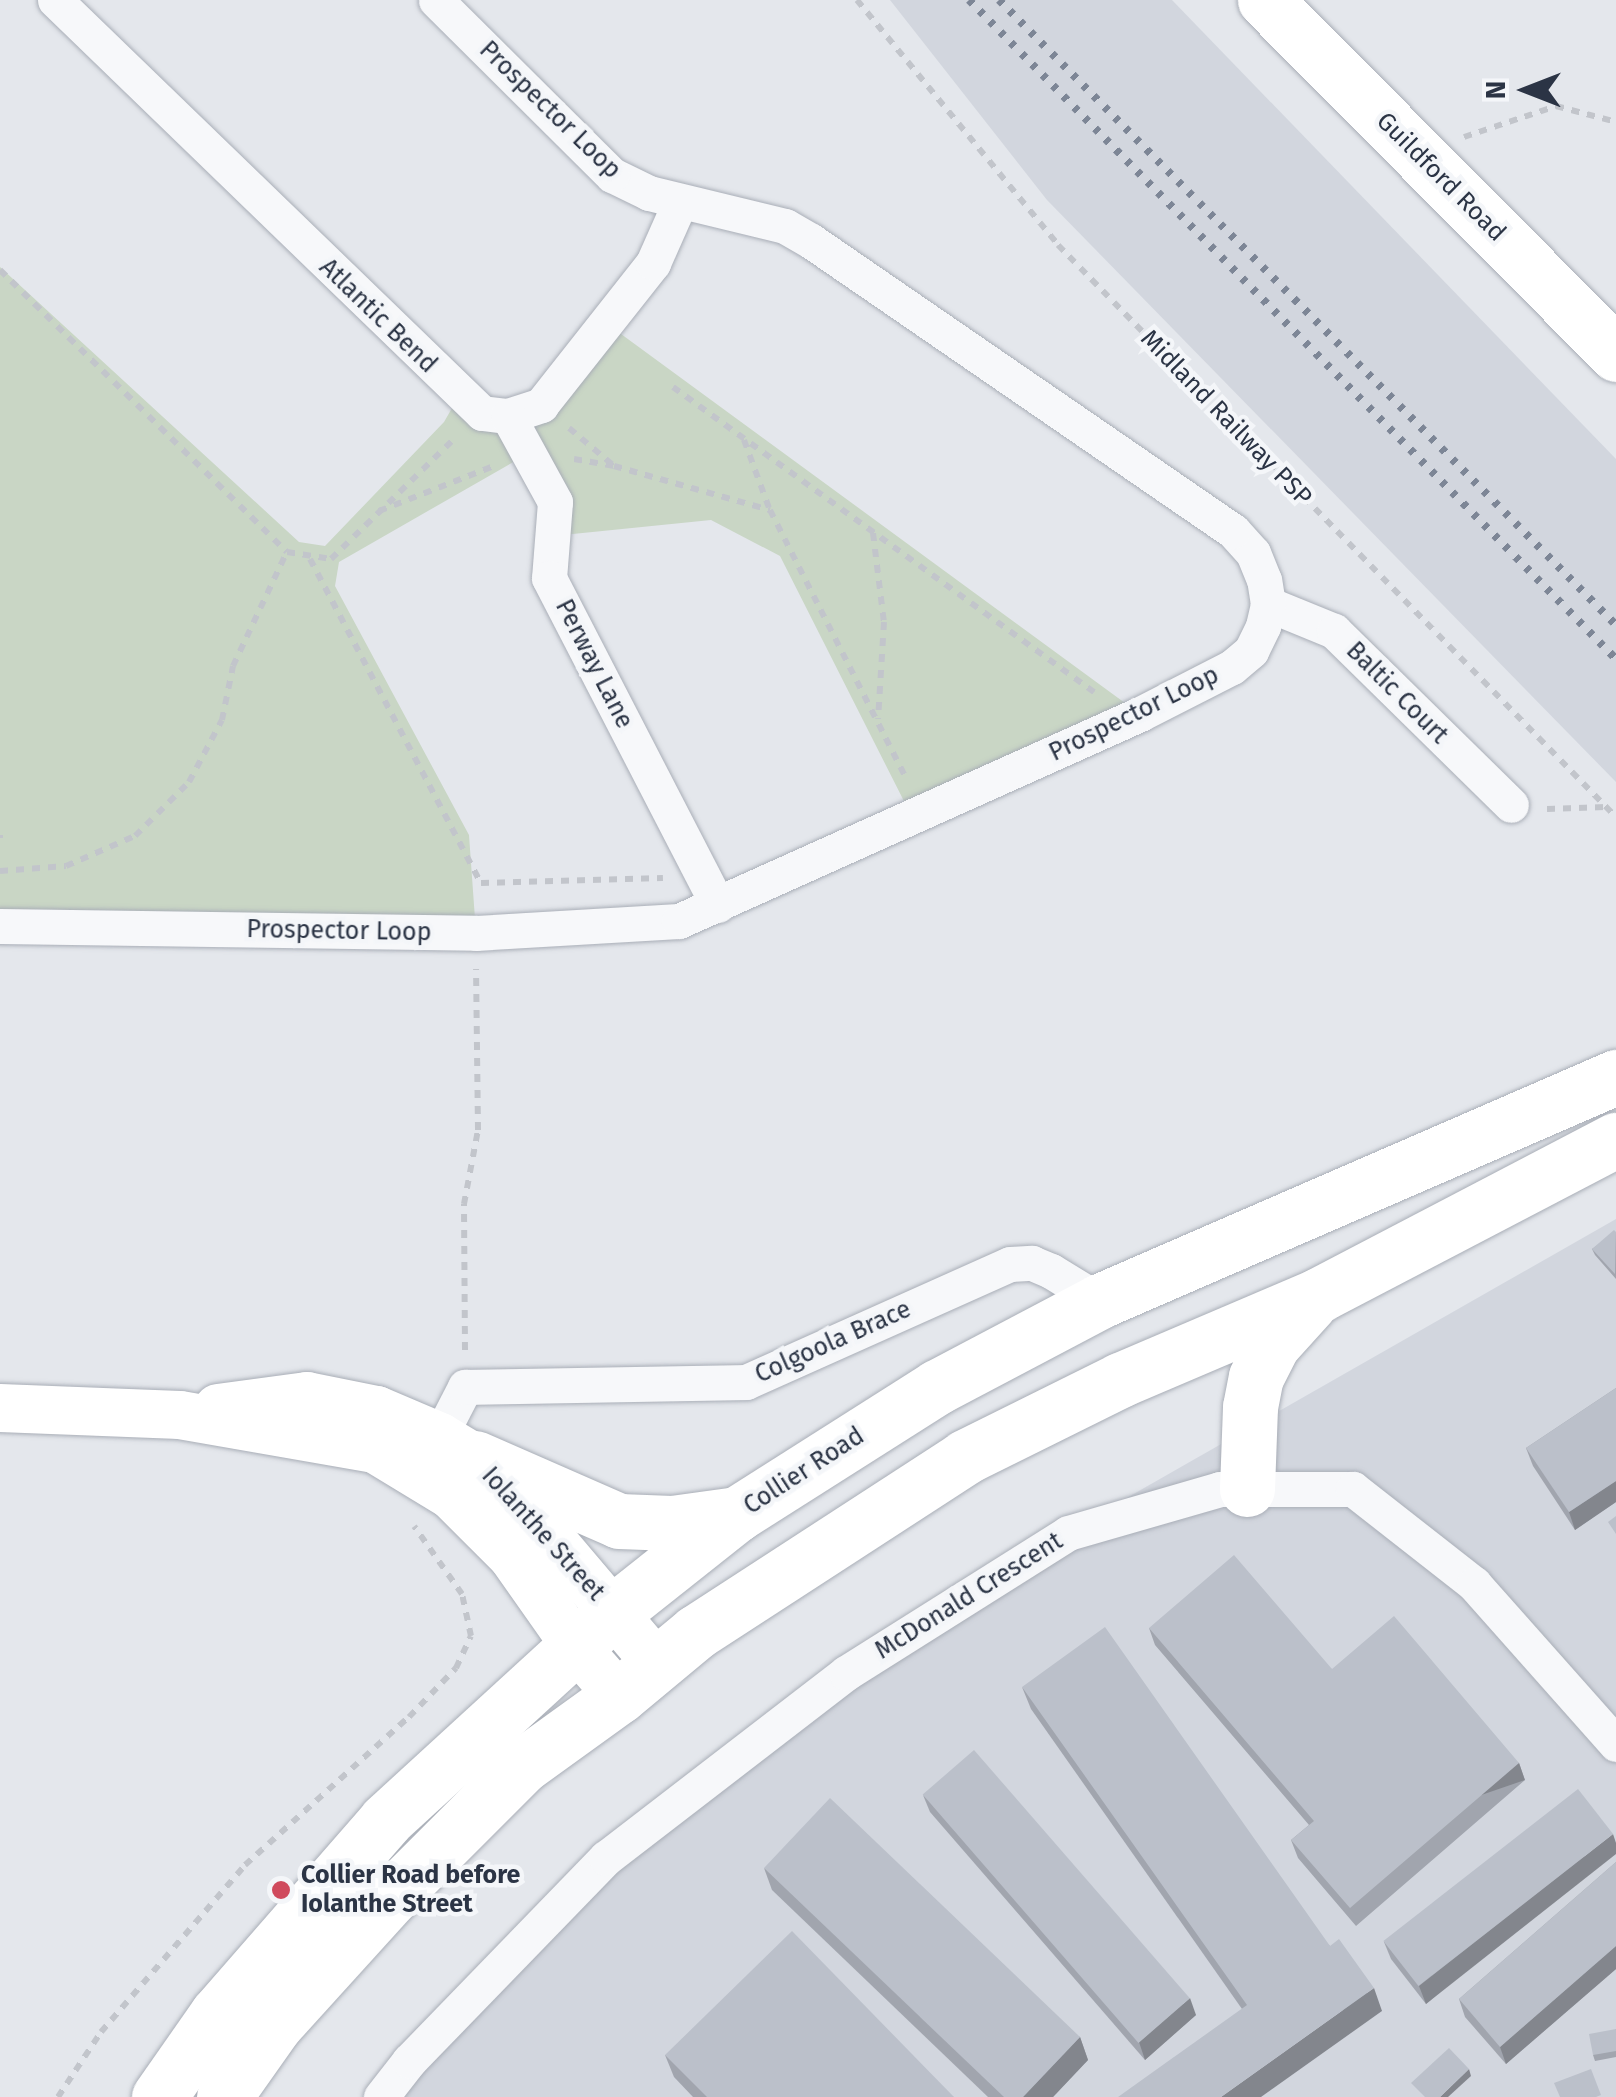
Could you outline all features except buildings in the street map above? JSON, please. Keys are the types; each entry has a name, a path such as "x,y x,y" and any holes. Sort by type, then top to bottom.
{"main road":[{"name":"Guildford Road","path":"1265,0 1616,354"},
{"name":"Collier Road","path":"159,2097 217,2014 386,1820 595,1630 737,1514 937,1386 1100,1300 1616,1077"},
{"path":"224,2097 275,2024 392,1896 522,1766 638,1679 965,1457 1120,1380 1319,1295 1616,1140"},
{"path":"1247,1489 1250,1407 1256,1376 1273,1344 1319,1295"},
{"path":"445,1456 619,1521 672,1523 737,1514"}],"street":[{"name":"Atlantic Bend","path":"55,0 510,411"},
{"name":"Prospector Loop","path":"0,926 476,933 679,921 711,891 1232,668 1251,651 1268,604 1253,553 1233,531 812,241 755,217 680,202 612,176 436,0"},
{"path":"510,411 653,263 680,202"},
{"name":"Perway Lane","path":"510,411 555,502 549,578 711,891"},
{"name":"Baltic Court","path":"1268,604 1334,631 1510,805"},
{"name":"Colgoola Brace","path":"465,1386 746,1382 1010,1264 1042,1267 1100,1300"},
{"path":"445,1456 465,1386"},
{"name":"Iolanthe Street","path":"0,1408 180,1415 374,1449 445,1456 451,1494 512,1556 595,1630 638,1679"},
{"name":"McDonald Crescent","path":"381,2097 409,2061 606,1858 846,1673 1068,1533 1220,1489 1352,1489 1474,1584 1616,1744"}],"path":[{"name":"Midland Railway PSP","path":"857,0 1058,245 1616,818"},
{"path":"1462,138 1556,106 1616,122"},
{"path":"0,270 287,552 310,559 331,559 379,511 510,411 614,466"},
{"path":"673,387 1094,692 1077,700"},
{"path":"742,436 770,510 904,776 921,769"},
{"path":"379,511 530,452 614,466 770,510"},
{"path":"873,532 884,622 878,724"},
{"path":"0,871 66,866 134,836 189,782 222,720 233,666 287,552"},
{"path":"310,559 481,884 711,891"},
{"path":"1510,805 1558,810 1606,807"},
{"path":"465,1386 464,1204 478,1130 476,933"},
{"path":"58,2097 101,2032 245,1865 409,1717 456,1668 470,1636 462,1594 396,1505 445,1456"}],"shaded area":[{"path":"890,0 1172,0 1616,459 1616,782 1047,200"},
{"path":"1616,1219 1616,2097 385,2097 606,1848 1081,1524"}],"green space":[{"path":"0,267 299,542 325,546 444,422 459,396 508,416 606,323 1140,714 912,817 780,556 711,520 553,536 529,453 339,562 335,586 469,835 476,933 0,926"}],"railway":[{"path":"969,0 1616,659"},
{"path":"999,0 1616,625"}],"place":[{"name":"Collier Road before Iolanthe Street","path":"281,1890"}]}
